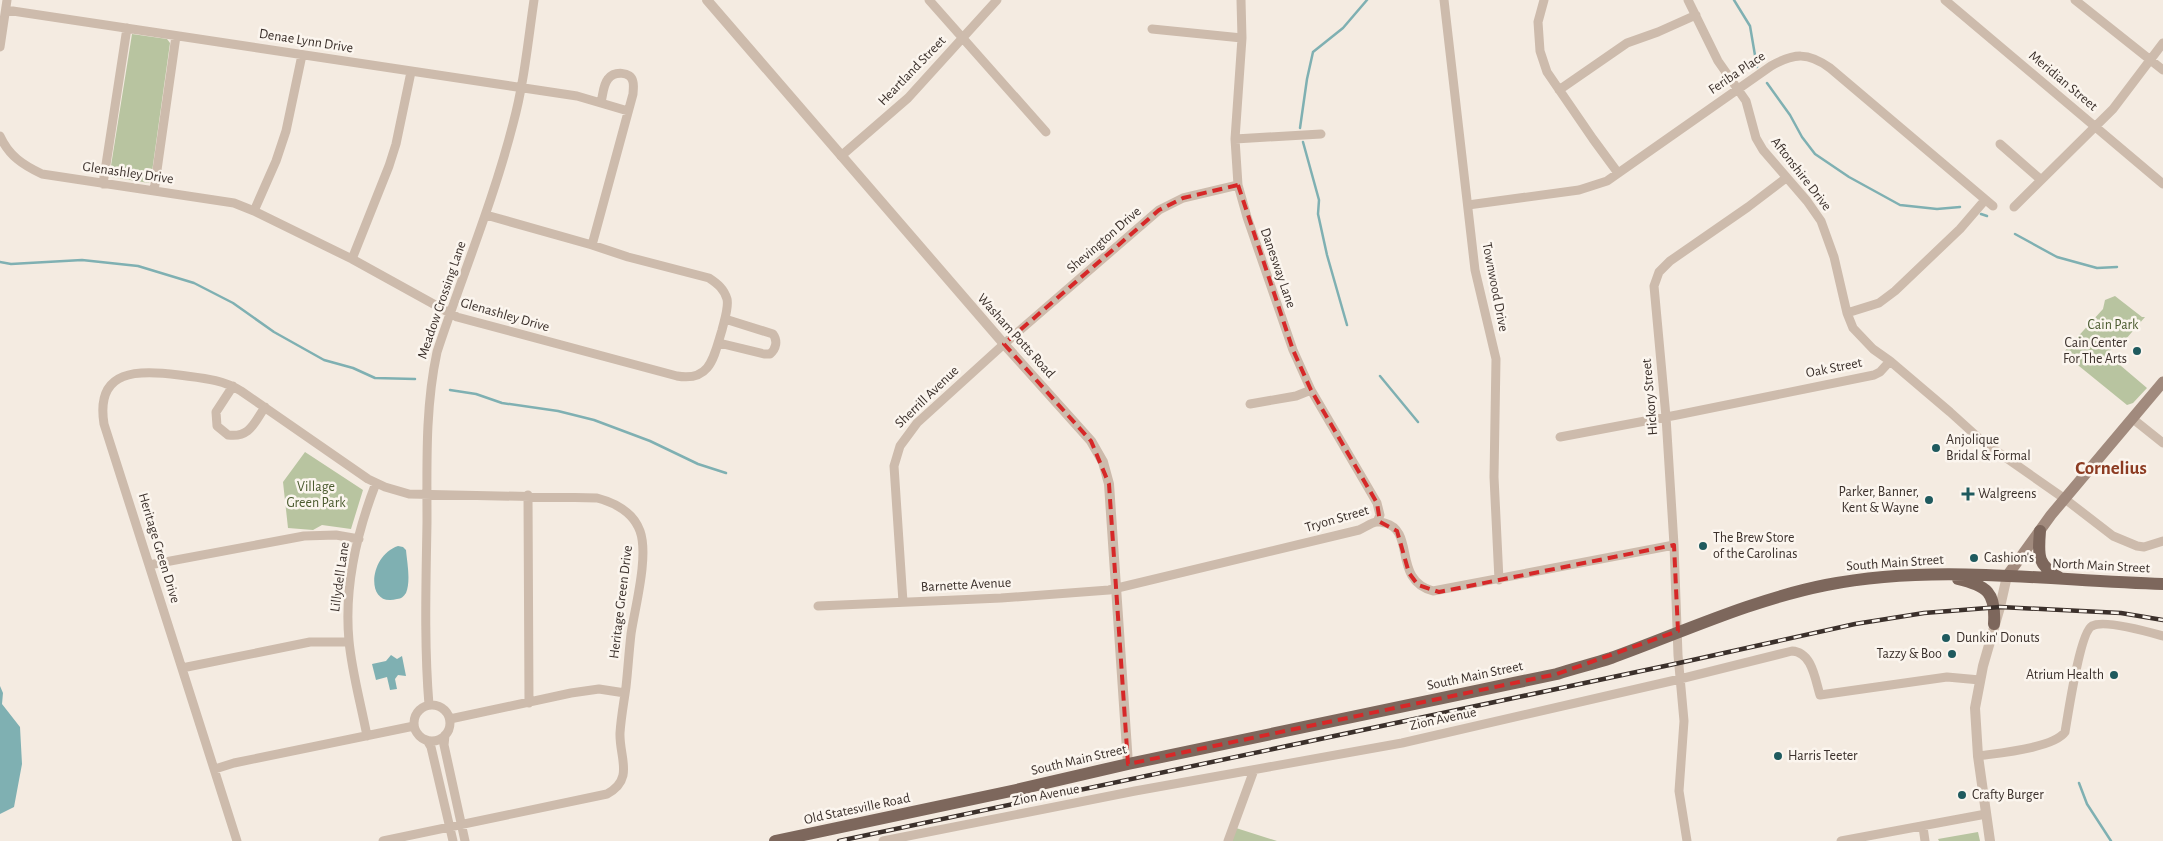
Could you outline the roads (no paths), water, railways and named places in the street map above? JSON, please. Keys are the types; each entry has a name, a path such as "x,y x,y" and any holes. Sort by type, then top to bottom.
{"main road":[{"path":"2007,576 2065,499 2163,382"},
{"path":"2040,531 2038,552 2043,566 2062,580"},
{"path":"1941,574 1977,584 1986,590 1995,607 1994,624"},
{"name":"South Main Street","path":"945,806 1128,764 1556,674 1610,658 1742,608 1811,588 1884,576 1941,574 2007,576"},
{"name":"North Main Street","path":"2007,576 2163,584"},
{"name":"Old Statesville Road","path":"775,841 945,806"}],"street":[{"name":"Meadow Crossing Lane","path":"429,705 425,664 426,454 429,396 436,352 486,215 514,123 534,0"},
{"name":"Washam Potts Road","path":"706,0 1004,344 1091,441 1103,462 1109,484 1128,764"},
{"path":"929,0 1046,132"},
{"name":"Heartland Street","path":"841,156 908,98 997,0"},
{"name":"Danesway Lane","path":"1241,0 1242,38 1235,139 1238,185 1246,217 1284,327 1311,390 1377,503 1380,515 1377,522"},
{"name":"Townwood Drive","path":"1444,0 1474,270 1497,370 1494,477 1499,580"},
{"path":"1544,0 1538,22 1540,51 1547,72 1618,173"},
{"name":"Aftonshire Drive","path":"1688,0 1718,61 1746,102 1756,138 1768,157 1807,201 1820,221 1834,257 1847,313 1859,335 1890,361"},
{"name":"Meridian Street","path":"1945,0 2163,184"},
{"path":"2075,0 2163,70"},
{"name":"Denae Lynn Drive","path":"6,5 176,36 521,88 602,102 628,111"},
{"path":"0,47 6,5"},
{"path":"1559,90 1628,43 1666,29 1696,15"},
{"path":"103,184 127,28"},
{"path":"1152,29 1242,38"},
{"path":"154,191 176,36"},
{"path":"2014,207 2040,179 2096,127 2163,43"},
{"path":"254,211 276,161 286,131 302,55"},
{"name":"Feriba Place","path":"1468,204 1579,190 1602,183 1781,60 1806,56 1818,60 1993,206"},
{"path":"352,259 389,166 398,135 411,72"},
{"path":"592,245 633,94 634,83 627,74 612,75 606,80 602,102"},
{"path":"1235,139 1321,134"},
{"name":"Glenashley Drive","path":"1,142 25,166 42,174 234,203 352,259 450,313 474,322 686,378 696,376 705,371 712,363 725,319 727,301 724,290 710,278 628,257 486,215"},
{"path":"2000,144 2040,179"},
{"name":"Hickory Street","path":"1688,841 1679,791 1684,730 1666,418 1654,286 1656,278 1670,260 1748,207 1786,178"},
{"name":"Shevington Drive","path":"1004,344 1159,210 1183,198 1238,185"},
{"path":"1847,313 1879,303 1895,291 1960,229 1985,200"},
{"path":"719,343 764,354 770,354 776,345 776,338 773,334 725,319"},
{"name":"Sherrill Avenue","path":"903,602 899,515 894,474 896,454 905,437 917,423 1004,344"},
{"path":"1890,361 1982,441 2121,541 2144,547 2163,541"},
{"name":"Oak Street","path":"1560,436 1666,418 1874,375 1880,372 1890,361"},
{"name":"Heritage Green Drive","path":"237,841 104,424 102,411 109,387 119,378 129,373 142,372 211,379 233,386 376,483 409,494 528,495 607,500 628,512 640,531 644,544 643,558 620,732 625,765 624,774 614,790 607,794 383,841"},
{"path":"233,386 216,412 218,426 228,436 244,435 250,430 265,407"},
{"path":"1250,404 1296,396 1311,390"},
{"path":"2133,419 2163,443"},
{"name":"Lillydell Lane","path":"367,736 349,642 349,591 359,538 376,483"},
{"path":"528,495 529,703"},
{"name":"Tryon Street","path":"1116,588 1359,530 1377,522 1393,526 1398,531 1409,573 1418,585 1438,592 1674,545"},
{"path":"149,565 304,536 320,534 359,538"},
{"path":"1990,841 1978,756 1975,715 1980,680 2007,576"},
{"name":"Barnette Avenue","path":"818,606 1037,595 1116,588"},
{"path":"1978,756 2037,746 2062,737 2065,732 2082,645 2087,629 2090,626 2102,624 2163,636"},
{"path":"182,668 310,642 349,642"},
{"name":"Zion Avenue","path":"884,841 1426,738 1792,651 1797,651 1807,658 1820,695 1947,677 1980,680"},
{"path":"450,719 571,693 599,689 625,693"},
{"path":"445,736 433,741 421,737 414,726 417,712 429,705 437,705 444,708 450,719 444,745 465,841"},
{"path":"215,769 234,763 414,726"},
{"path":"427,740 431,747 452,841"},
{"path":"1228,841 1254,770"},
{"path":"1841,841 1986,814"},
{"path":"1922,827 1925,841"}],"water":[{"path":"398,546 406,550 408,583 406,593 401,598 387,600 379,596 375,589 376,570 388,552"},
{"path":"391,655 397,659 402,656 406,676 398,675 395,679 397,689 390,690 387,677 376,680 372,664 386,661"},
{"path":"0,686 3,693 2,704 20,727 22,764 14,807 0,814"}],"waterway":[{"path":"1300,128 1313,52 1343,28 1367,0"},
{"path":"1734,0 1750,26 1757,67"},
{"path":"1767,83 1815,154 1849,177 1900,205 1937,209 1960,207"},
{"path":"1303,142 1319,200 1318,214 1327,255 1347,325"},
{"path":"1981,214 1987,216"},
{"path":"2015,234 2057,257 2097,268 2117,267"},
{"path":"0,262 11,264 82,260 138,266 194,283 233,303 274,332 324,360 353,368 375,378 415,379"},
{"path":"1380,376 1418,422"},
{"path":"450,390 476,394 502,403 558,411 594,420 650,441 698,464 726,473"},
{"path":"2079,783 2087,804 2111,841"}],"railway":[{"path":"839,841 1855,624 1924,613 2000,607 2121,613 2163,620"}],"place":[{"name":"Cain Center For The Arts","path":"2137,351"},
{"name":"Anjolique Bridal & Formal","path":"1936,448"},
{"name":"Walgreens","path":"1968,494"},
{"name":"Parker, Banner, Kent & Wayne","path":"1929,500"},
{"name":"The Brew Store of the Carolinas","path":"1703,546"},
{"name":"Cashion's","path":"1974,558"},
{"name":"Dunkin' Donuts","path":"1946,638"},
{"name":"Tazzy & Boo","path":"1952,654"},
{"name":"Atrium Health","path":"2114,675"},
{"name":"Harris Teeter","path":"1778,756"},
{"name":"Crafty Burger","path":"1962,795"}],"district":[{"name":"Cornelius","path":"2111,468"}],"park label":[{"name":"Cain Park","path":"2113,325"},
{"name":"Village Green Park","path":"316,496"}]}
